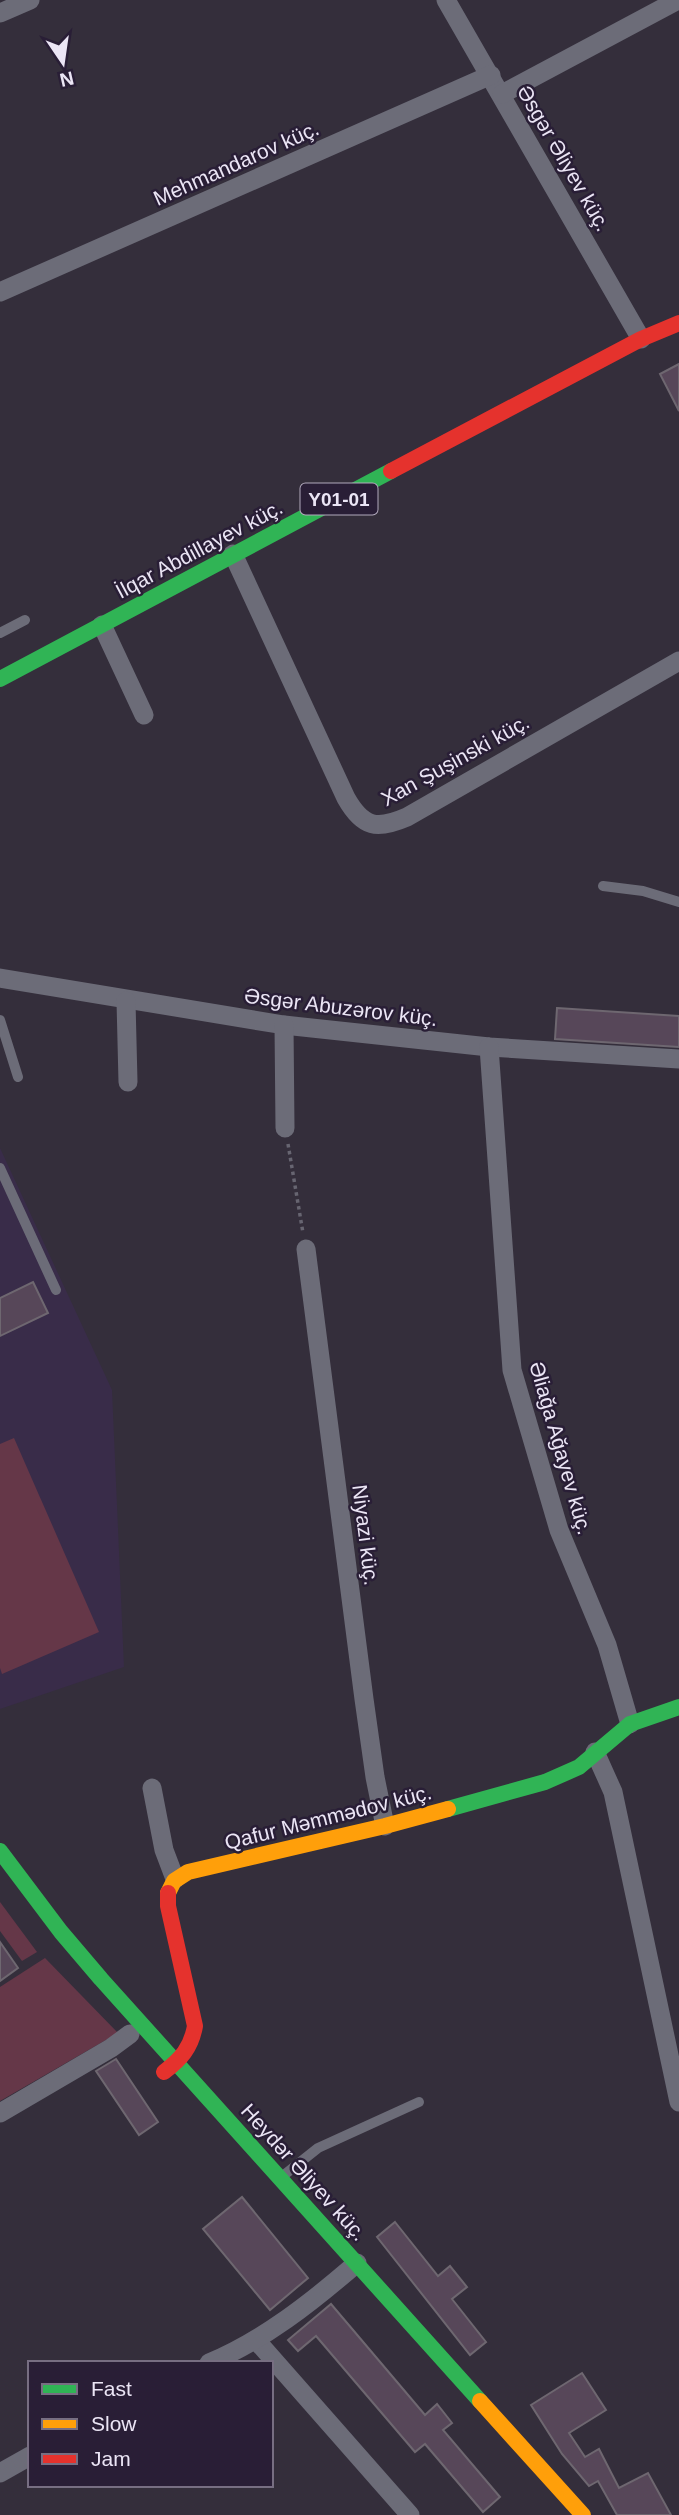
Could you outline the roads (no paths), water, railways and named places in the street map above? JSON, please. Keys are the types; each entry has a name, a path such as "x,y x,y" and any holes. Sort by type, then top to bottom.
{"main road":[{"name":"İlqar Abdillayev küç.","path":"0,678 642,339 679,323"},
{"name":"Qafur Məmmədov küç.","path":"175,1879 188,1872 386,1826 545,1782 579,1767 630,1724 679,1707"},
{"name":"Heydər Əliyev küç.","path":"0,1851 61,1932 170,2067 351,2268 583,2515"},
{"path":"170,2067 189,2050 194,2026 168,1906 167,1895 175,1879"},
{"name":"Heydər Əliyev küç.","path":"18,1901 130,2034 170,2067 281,2178 351,2268 562,2515"}],"street":[{"path":"0,13 30,0"},
{"name":"Əsgər Əliyev küç.","path":"446,0 642,339"},
{"path":"502,94 678,0"},
{"name":"Mehmandarov küç.","path":"0,292 491,75"},
{"name":"Xan Şuşinski küç.","path":"233,554 346,799 352,810 365,822 376,826 407,817 679,661"},
{"path":"102,625 144,715"},
{"name":"Əsgər Abuzərov küç.","path":"0,978 126,1001 284,1025 489,1047 679,1059"},
{"path":"126,1001 128,1082"},
{"path":"284,1025 285,1128"},
{"name":"Əliağa Ağayev küç.","path":"489,1047 512,1370 559,1530 607,1645 630,1724"},
{"name":"Niyazi küç.","path":"306,1249 364,1699 375,1777 386,1826"},
{"path":"595,1752 613,1792 679,2102"},
{"path":"152,1788 164,1850 175,1879"},
{"path":"0,2113 130,2034"},
{"path":"213,2361 256,2340 279,2325 351,2268"},
{"path":"256,2340 410,2515"},
{"path":"0,2473 28,2457"}],"lane":[{"path":"0,633 24,620"},
{"path":"603,886 643,891 679,902"},
{"path":"0,1020 18,1077"},
{"path":"0,1168 56,1290"},
{"path":"281,2178 318,2148 419,2102"}]}
